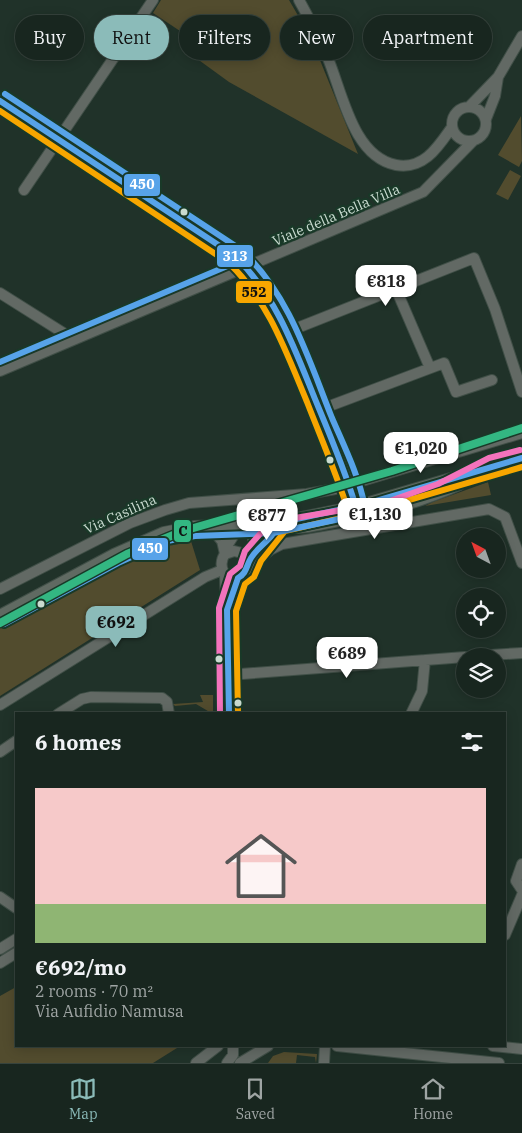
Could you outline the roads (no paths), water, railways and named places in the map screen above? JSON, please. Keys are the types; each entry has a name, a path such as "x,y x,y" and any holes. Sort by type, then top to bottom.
{"main road":[{"path":"0,616 148,539 188,528 254,526 356,506 522,458"},
{"path":"278,522 284,527 296,527 375,514 441,492 492,466"}],"street":[{"path":"24,190 153,0"},
{"path":"299,0 326,54 358,134 373,156 386,163 402,166 418,164 438,148 452,127 459,138 473,141"},
{"name":"Viale della Bella Villa","path":"452,127 454,115 458,111 469,107 498,77 522,36"},
{"name":"Viale della Bella Villa","path":"0,371 423,192 485,131 486,119 498,77"},
{"path":"0,101 236,256 247,267 271,298 288,332 350,485 356,506"},
{"path":"469,107 480,110 486,119"},
{"path":"288,332 474,258 495,309 522,392"},
{"path":"396,289 430,368"},
{"path":"0,293 73,339"},
{"path":"319,410 444,363 456,392 492,380"},
{"name":"Via Casilina","path":"0,590 130,523 165,510 207,501 307,494 350,485 522,432"},
{"path":"250,562 282,544 458,513 492,510 504,516 522,563"},
{"path":"223,572 230,578 238,578 245,574 250,562 275,531 278,522"},
{"path":"229,712 227,610 221,561 239,526"},
{"path":"250,562 254,526"},
{"path":"210,527 222,541 225,552"},
{"path":"225,552 240,552 250,562"},
{"path":"0,705 205,577 223,572"},
{"path":"227,610 238,578"},
{"path":"506,654 522,653"},
{"path":"228,675 456,658"},
{"path":"413,712 422,691 425,660"},
{"path":"61,712 82,699 91,697 162,698 167,702 169,712"},
{"path":"0,752 15,742"},
{"path":"522,864 516,881 522,890"},
{"path":"506,933 522,895"},
{"path":"0,897 15,907"},
{"path":"0,949 15,940"},
{"path":"0,962 15,954"},
{"path":"196,1063 217,1047"},
{"path":"228,1063 232,1056 233,1047"},
{"path":"240,1063 264,1047"},
{"path":"324,1063 325,1047"},
{"path":"345,1047 446,1060 499,1063"},
{"path":"503,1047 522,1049"}]}
